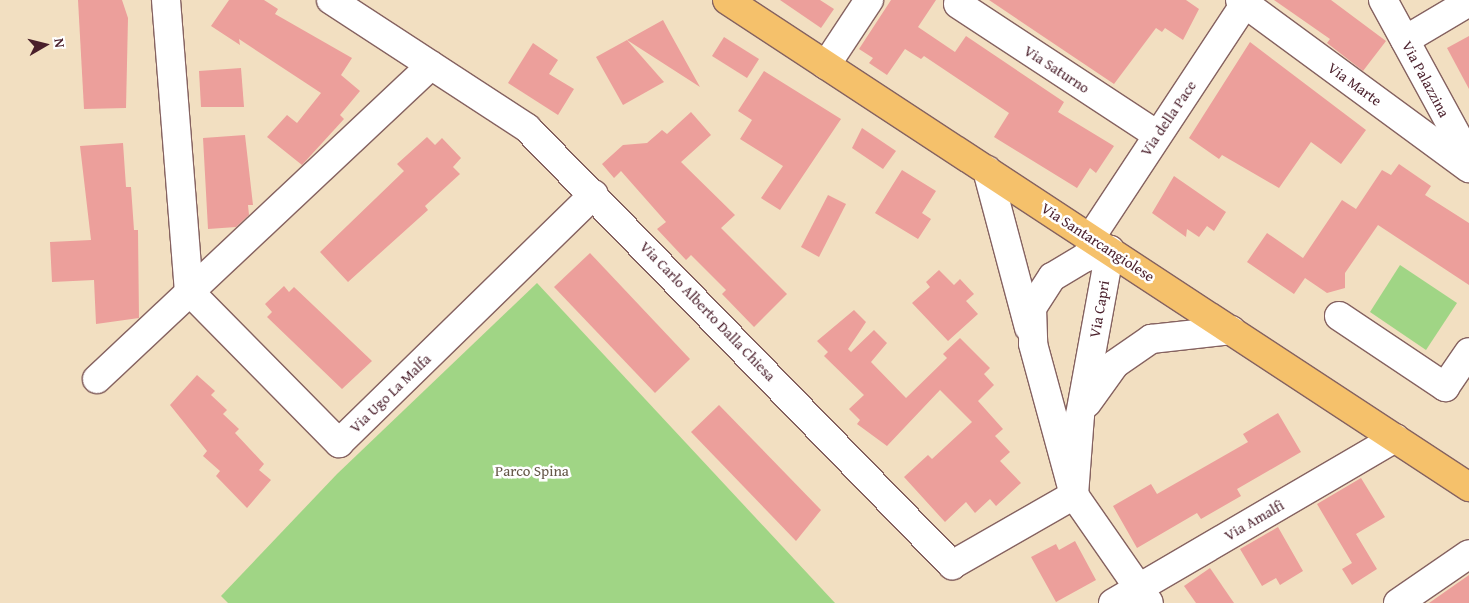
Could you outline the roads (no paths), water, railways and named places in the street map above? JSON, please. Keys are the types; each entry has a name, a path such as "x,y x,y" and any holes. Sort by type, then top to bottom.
{"main road":[{"name":"Via Santarcangiolese","path":"727,0 1100,243 1469,487"}],"street":[{"path":"166,0 189,291"},
{"name":"Via Carlo Alberto Dalla Chiesa","path":"331,0 527,128 594,194 952,565 1079,501"},
{"path":"826,65 869,0"},
{"name":"Via Palazzina","path":"1383,0 1469,158"},
{"name":"Via della Pace","path":"1100,243 1156,134 1244,1"},
{"name":"Via Marte","path":"1244,1 1469,168"},
{"path":"1405,40 1469,2"},
{"name":"Via Saturno","path":"958,4 1156,134"},
{"path":"96,379 431,65"},
{"path":"987,170 1033,344 1079,501 1143,595"},
{"name":"Via Ugo La Malfa","path":"189,291 339,443 594,194"},
{"path":"1033,344 1032,308 1052,277 1084,258 1100,243"},
{"name":"Via Capri","path":"1079,501 1080,415 1100,243"},
{"path":"1339,316 1445,387 1469,352"},
{"name":"Via Capri","path":"1080,415 1097,383 1136,348 1176,334 1232,330"},
{"name":"Via Amalfi","path":"1113,603 1143,595 1395,438"},
{"path":"1398,603 1469,554"}],"park label":[{"name":"Parco Spina","path":"532,471"}]}
